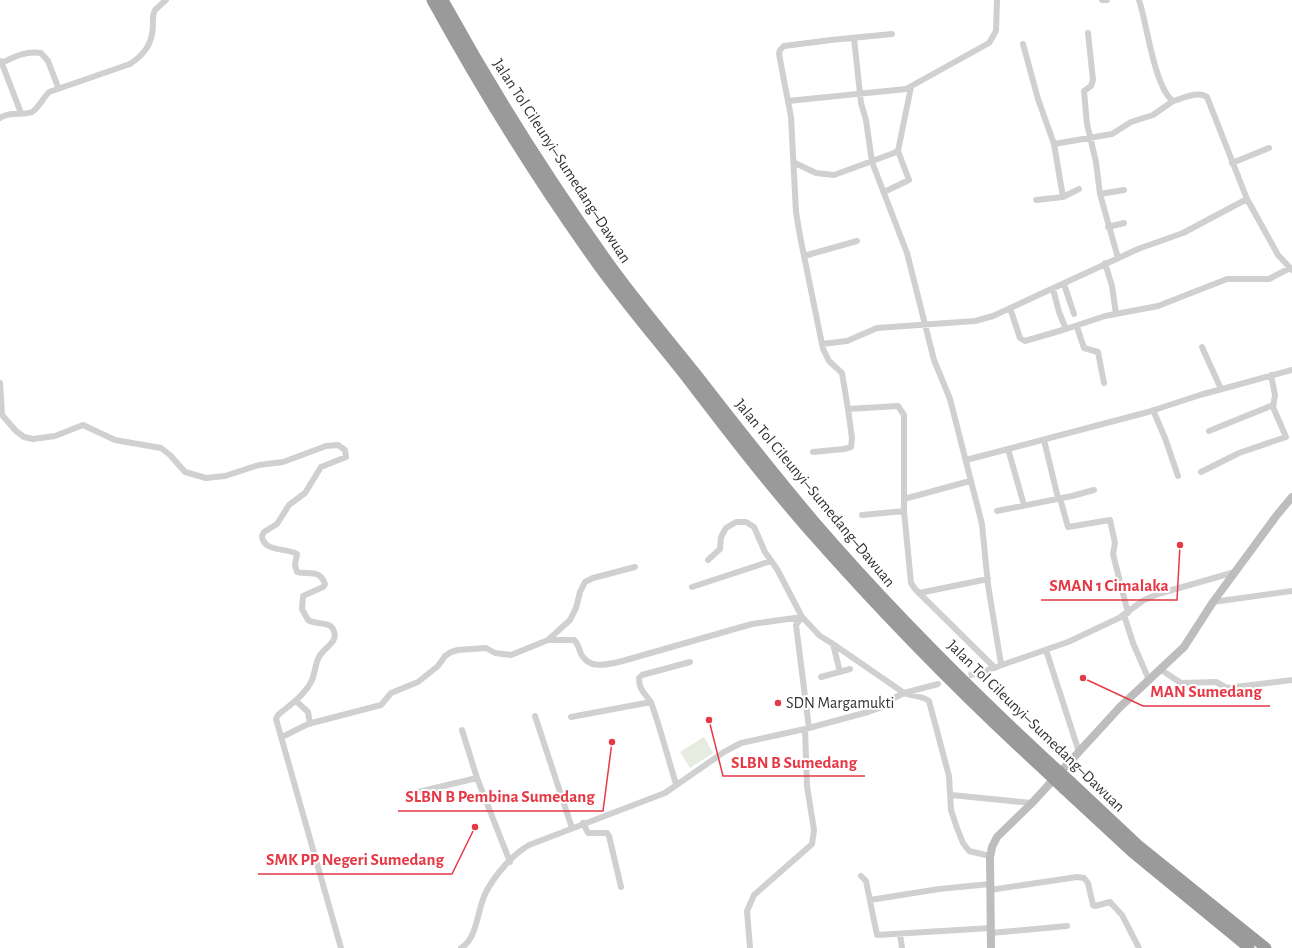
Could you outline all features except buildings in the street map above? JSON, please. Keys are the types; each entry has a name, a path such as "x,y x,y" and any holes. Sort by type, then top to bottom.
{"highway":[{"name":"Jalan Tol Cileunyi–Sumedang–Dawuan","path":"432,0 464,59 542,183 594,260 752,461 806,527 913,644 1000,729 1047,766"},
{"name":"Jalan Tol Cileunyi–Sumedang–Dawuan","path":"443,0 472,54 550,178 607,260 759,455 814,521 920,637 1006,722 1132,852 1250,948"},
{"name":"Jalan Tol Cileunyi–Sumedang–Dawuan","path":"1067,786 1266,948"},
{"path":"1183,893 1237,948"}],"street":[{"path":"0,118 8,114 33,111 49,92 58,87 96,76 130,64 138,59 146,52 151,41 155,10 166,0"},
{"path":"788,102 860,93 892,91 911,87 989,43 996,31 997,0"},
{"path":"1102,0 1107,0"},
{"path":"1139,0 1159,76 1167,95 1173,101"},
{"path":"813,452 852,447 852,438 842,374 829,361 822,344 804,256 796,212 795,163 788,102 779,54 781,48 784,46 892,34"},
{"path":"1088,34 1093,82 1091,86 1085,89 1084,92 1089,138 1096,162 1100,194 1108,227 1118,258"},
{"path":"854,38 860,93 872,162 907,252 934,360 950,399 984,538 998,666"},
{"path":"1023,44 1038,99 1054,144 1062,197"},
{"path":"21,113 1,61 19,54 33,52 41,53 48,61 58,87"},
{"path":"884,192 909,181 898,151 911,87"},
{"path":"1010,308 1020,338 1025,342 1116,314 1158,306 1227,279 1269,279 1291,269 1278,255 1247,199 1206,96 1194,95 1173,101 1153,115 1131,122 1115,133 1054,144"},
{"path":"1232,163 1269,148"},
{"path":"795,163 816,173 829,175 847,171 898,151"},
{"path":"1036,200 1062,197 1079,188"},
{"path":"1100,194 1124,190"},
{"path":"822,344 847,341 877,328 905,324 925,325 975,321 1010,308 1138,249 1183,233 1247,199"},
{"path":"1108,227 1124,222"},
{"path":"804,256 857,241"},
{"path":"1105,263 1112,286 1116,314"},
{"path":"1064,284 1074,314"},
{"path":"1053,289 1059,312 1066,329"},
{"path":"1077,327 1084,348 1098,352 1104,383"},
{"path":"1202,348 1221,389"},
{"path":"966,460 1153,410 1221,389 1292,370"},
{"path":"1201,472 1239,453 1286,437 1273,405 1275,395 1271,375"},
{"path":"0,383 2,415 16,432 24,437 33,439 55,436 83,425 114,440 161,448 186,472 206,478 225,476 259,465 283,462 326,446 338,445 343,448 346,457 321,467 305,493 289,505 277,524 264,532 262,536 263,542 267,545 297,554 295,565 297,572 318,574 325,584 323,587 303,596 302,609 308,620 330,626 334,634 334,640 321,653 309,686 296,701 276,717 341,948"},
{"path":"1209,431 1273,405"},
{"path":"848,410 898,406 903,412 906,451 904,510 911,583 919,593 998,666"},
{"path":"1153,410 1165,438 1178,476"},
{"path":"1044,440 1068,527 1110,520 1115,543 1113,554 1133,643 1149,680"},
{"path":"1008,449 1024,505"},
{"path":"904,499 970,481"},
{"path":"997,511 1094,490"},
{"path":"991,948 990,856 997,838 1032,803 1120,707 1184,647 1213,602 1292,497"},
{"path":"862,515 904,510"},
{"path":"708,560 720,550 721,537 726,528 736,522 746,522 754,527 802,617 820,636 904,692 913,697 926,698 929,701 949,776 952,810 965,846 973,852 990,856"},
{"path":"692,587 771,561"},
{"path":"282,737 310,724 381,705 391,693 418,682 438,666 445,656 454,650 486,648 495,653 512,654 548,640 570,620 585,582 593,578 635,567"},
{"path":"982,672 1046,650 1086,634 1126,614 1144,600 1158,594 1235,572"},
{"path":"919,593 988,579"},
{"path":"1213,602 1292,591"},
{"path":"548,640 574,640 586,660 590,663 600,665 619,662 752,624 802,617"},
{"path":"750,948 747,911 754,895 812,844 814,830 807,786 807,729 796,625 802,617"},
{"path":"832,644 840,672"},
{"path":"1046,650 1079,752"},
{"path":"676,784 651,702 641,691 640,676 690,662"},
{"path":"821,677 850,669"},
{"path":"1160,669 1181,683 1216,682 1227,688 1292,680"},
{"path":"461,948 469,940 486,892 518,852 529,845 583,823 665,793 724,752 741,743 807,729 883,707 890,700 904,692 938,684"},
{"path":"296,701 308,712 310,724"},
{"path":"571,717 651,702"},
{"path":"535,716 572,828"},
{"path":"462,730 477,778 510,862"},
{"path":"418,792 477,778"},
{"path":"951,795 1032,803"},
{"path":"583,823 588,833 606,833 609,836 621,887"},
{"path":"861,876 866,880 877,935 991,931 1067,926"},
{"path":"870,900 939,889 990,887 1078,877 1084,878 1088,883 1093,905 1096,906 1109,901 1122,915 1139,948"},
{"path":"900,934 902,948"}],"shaded area":[{"path":"704,737 713,753 690,768 680,752"}],"tunnel":[{"path":"960,678 982,672"}],"place":[{"name":"SMAN 1 Cimalaka","path":"1180,545"},
{"name":"MAN Sumedang","path":"1083,678"},
{"name":"SDN Margamukti","path":"778,703"},
{"name":"SLBN B Sumedang","path":"709,720"},
{"name":"SLBN B Pembina Sumedang","path":"612,742"},
{"name":"SMK PP Negeri Sumedang","path":"475,827"}]}
